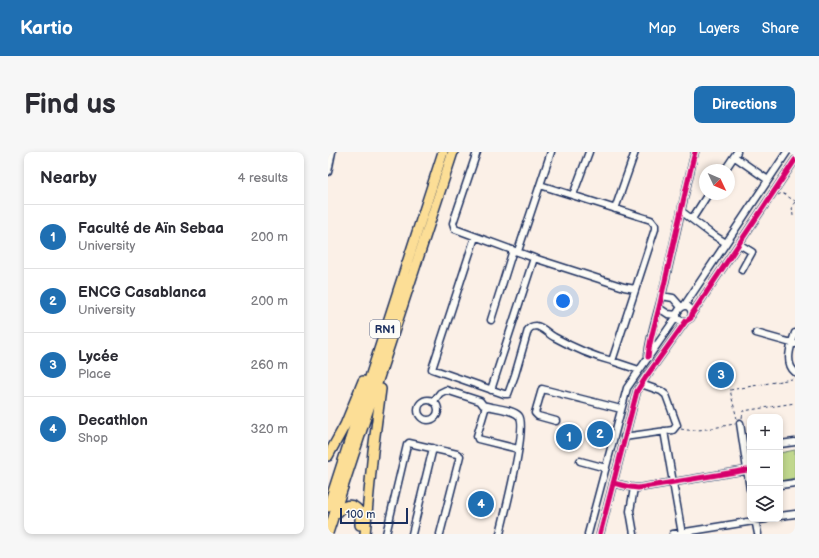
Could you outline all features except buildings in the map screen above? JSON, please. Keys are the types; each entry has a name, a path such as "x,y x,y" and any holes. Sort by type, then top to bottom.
{"highway":[{"name":"RN1","path":"328,507 443,152"},
{"name":"RN1","path":"328,533 453,152"},
{"path":"328,456 350,413 368,365 378,352"},
{"path":"365,534 378,406 386,358"},
{"path":"332,522 342,507 353,505 361,515 360,534"}],"street":[{"path":"328,172 332,152"},
{"path":"477,152 453,223 455,229 534,258 624,287 635,289"},
{"path":"492,320 515,250 551,152"},
{"path":"573,195 589,152"},
{"path":"615,209 635,152"},
{"path":"648,356 652,330 662,296 680,211 695,152"},
{"path":"588,534 628,386 677,315 678,310 683,306 787,152"},
{"path":"730,164 736,154 768,180"},
{"path":"600,534 635,395 641,384 686,321 691,318 692,314 795,160"},
{"path":"540,185 651,220 655,225 655,229 612,361"},
{"path":"692,219 704,200"},
{"path":"680,211 726,243"},
{"path":"475,237 432,369 491,390 508,394 528,330 532,326 542,328 554,337 587,353 639,370"},
{"path":"739,244 752,252 742,270"},
{"path":"491,390 534,258"},
{"path":"662,296 673,298 683,306 690,309 692,314"},
{"path":"659,308 668,314 677,315 681,320 686,321"},
{"path":"756,333 793,343"},
{"path":"795,333 789,364 795,373"},
{"path":"624,437 673,430 677,424 666,395 661,391 641,384"},
{"path":"556,421 536,414 535,411 542,389 621,409"},
{"path":"433,402 440,393 446,390 480,401 482,405 514,413 520,417 522,426 515,473 500,534"},
{"path":"486,406 477,436 478,439 518,449"},
{"path":"740,423 747,450"},
{"path":"664,431 682,533"},
{"path":"783,444 795,442"},
{"path":"386,534 407,445 409,443 458,454 460,457 440,534"},
{"path":"412,534 433,448"},
{"path":"580,461 606,468"},
{"path":"613,483 634,488 747,470"},
{"path":"783,485 795,483"},
{"path":"634,488 630,510 634,534"},
{"path":"783,516 795,514"},
{"path":"673,534 747,522"},
{"path":"756,522 758,534"}],"path":[{"path":"773,193 779,195 782,193 795,201 792,206 793,216 795,218"},
{"path":"675,428 685,430 738,424 730,390 792,379 795,373"},
{"path":"740,423 743,411 795,403"}],"green space":[{"path":"795,450 795,478 783,480 783,452"}],"cycle path":[{"path":"648,357 650,341 695,152"},
{"path":"600,534 637,391 686,321 691,318 692,314 795,160"},
{"path":"613,483 638,488 747,470"}],"place":[{"name":"Lycée","path":"721,375"},
{"name":"ENCG Casablanca","path":"600,434"},
{"name":"Faculté de Aïn Sebaa","path":"569,437"},
{"name":"Decathlon","path":"481,504"}]}
